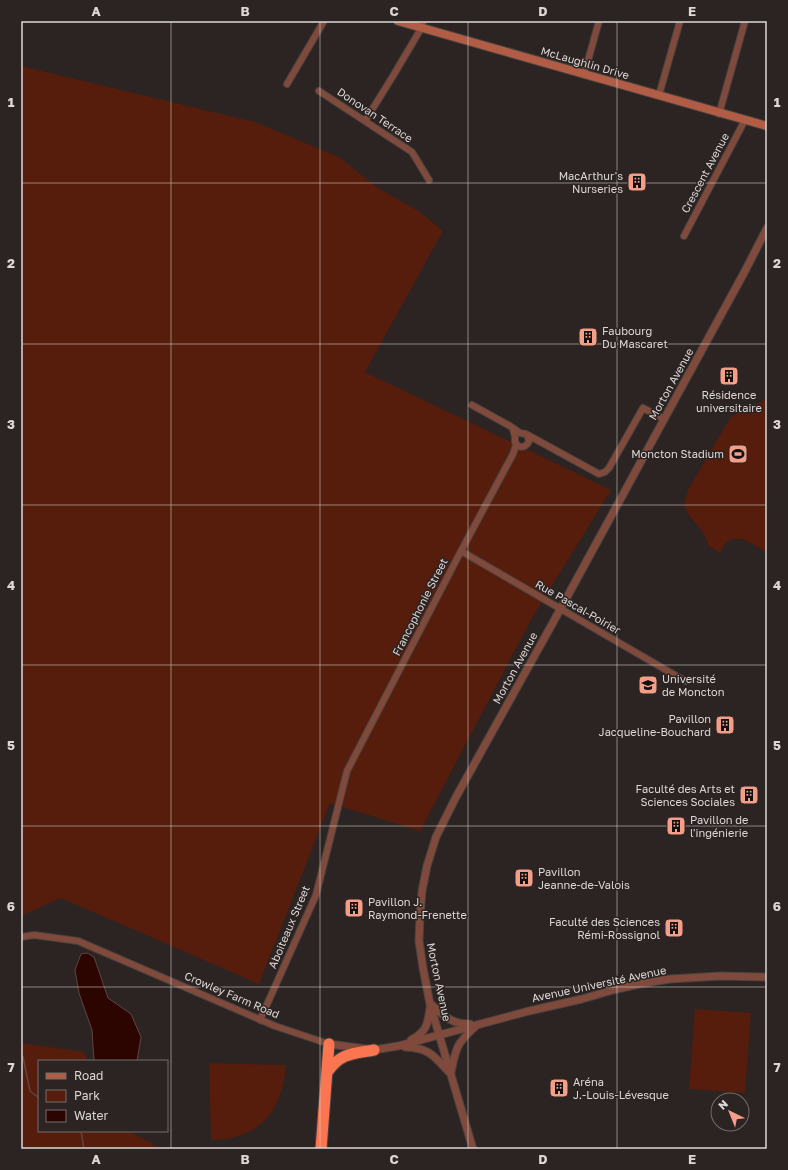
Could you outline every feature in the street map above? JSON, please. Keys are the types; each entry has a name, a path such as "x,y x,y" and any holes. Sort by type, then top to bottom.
{"highway":[{"path":"323,1147 329,1044"},
{"path":"328,1071 335,1062 344,1055 374,1050"}],"main road":[{"name":"McLaughlin Drive","path":"398,21 422,24 584,75 659,95 719,114 767,126"}],"street":[{"path":"287,84 324,21"},
{"path":"584,75 599,21"},
{"path":"659,95 680,21"},
{"path":"719,114 745,21"},
{"path":"365,121 393,76 422,24"},
{"name":"Donovan Terrace","path":"319,91 412,152 428,180"},
{"name":"Crescent Avenue","path":"684,236 745,120"},
{"name":"Morton Avenue","path":"473,1149 430,1004 419,941 422,891 427,866 436,837 456,796 742,278 767,228"},
{"path":"472,405 510,426 517,435"},
{"path":"517,435 524,433 530,438 596,473 602,473 609,468 643,408 664,419"},
{"path":"517,435 514,442 518,446 527,445 530,438"},
{"name":"Francophonie Street","path":"348,771 461,551 518,446"},
{"name":"Rue Pascal-Poirier","path":"461,551 685,680"},
{"name":"Aboiteaux Street","path":"260,1020 316,895 348,771"},
{"name":"Crowley Farm Road","path":"21,937 34,935 78,941 260,1020 329,1044 374,1050 439,1036"},
{"name":"Avenue Université Avenue","path":"439,1036 529,1011 647,983 670,979 721,976 767,977"},
{"path":"430,1004 443,1016 453,1022 461,1024 478,1024"},
{"path":"398,1046 419,1036 425,1029 428,1021 430,1004"},
{"path":"450,1074 457,1046 478,1024"},
{"path":"398,1046 419,1048 428,1052 450,1074"}],"green space":[{"path":"21,66 255,122 339,157 378,188 420,212 443,231 365,372 611,490 532,618 420,831 330,803 259,984 61,898 21,916"},
{"name":"Moncton Stadium","path":"767,399 767,552 743,539 731,539 725,544 720,553 709,546 704,534 689,515 684,505 688,490 730,418 739,412"},
{"path":"695,1009 751,1013 745,1092 689,1089"},
{"path":"21,1043 84,1052 88,1060 38,1060 38,1132 131,1132 162,1149 21,1149"},
{"path":"209,1063 286,1065 280,1096 274,1109 265,1120 243,1135 228,1139 211,1140"}],"water":[{"path":"87,953 94,957 108,998 131,1014 141,1037 137,1060 94,1060 92,1030 79,993 75,970 81,954"}],"waterway":[{"path":"21,1054 23,1057 30,1091 38,1097"},
{"path":"81,1132 84,1149"}],"place":[{"name":"MacArthur's Nurseries","path":"637,182"},
{"name":"Faubourg Du Mascaret","path":"588,337"},
{"name":"Résidence universitaire","path":"729,376"},
{"name":"Moncton Stadium","path":"738,454"},
{"name":"Université de Moncton","path":"648,685"},
{"name":"Pavillon Jacqueline-Bouchard","path":"725,725"},
{"name":"Faculté des Arts et Sciences Sociales","path":"749,795"},
{"name":"Pavillon de l'ingénierie","path":"676,826"},
{"name":"Pavillon Jeanne-de-Valois","path":"524,878"},
{"name":"Pavillon J. Raymond-Frenette","path":"354,908"},
{"name":"Faculté des Sciences Rémi-Rossignol","path":"674,928"},
{"name":"Aréna J.-Louis-Lévesque","path":"559,1088"}]}
